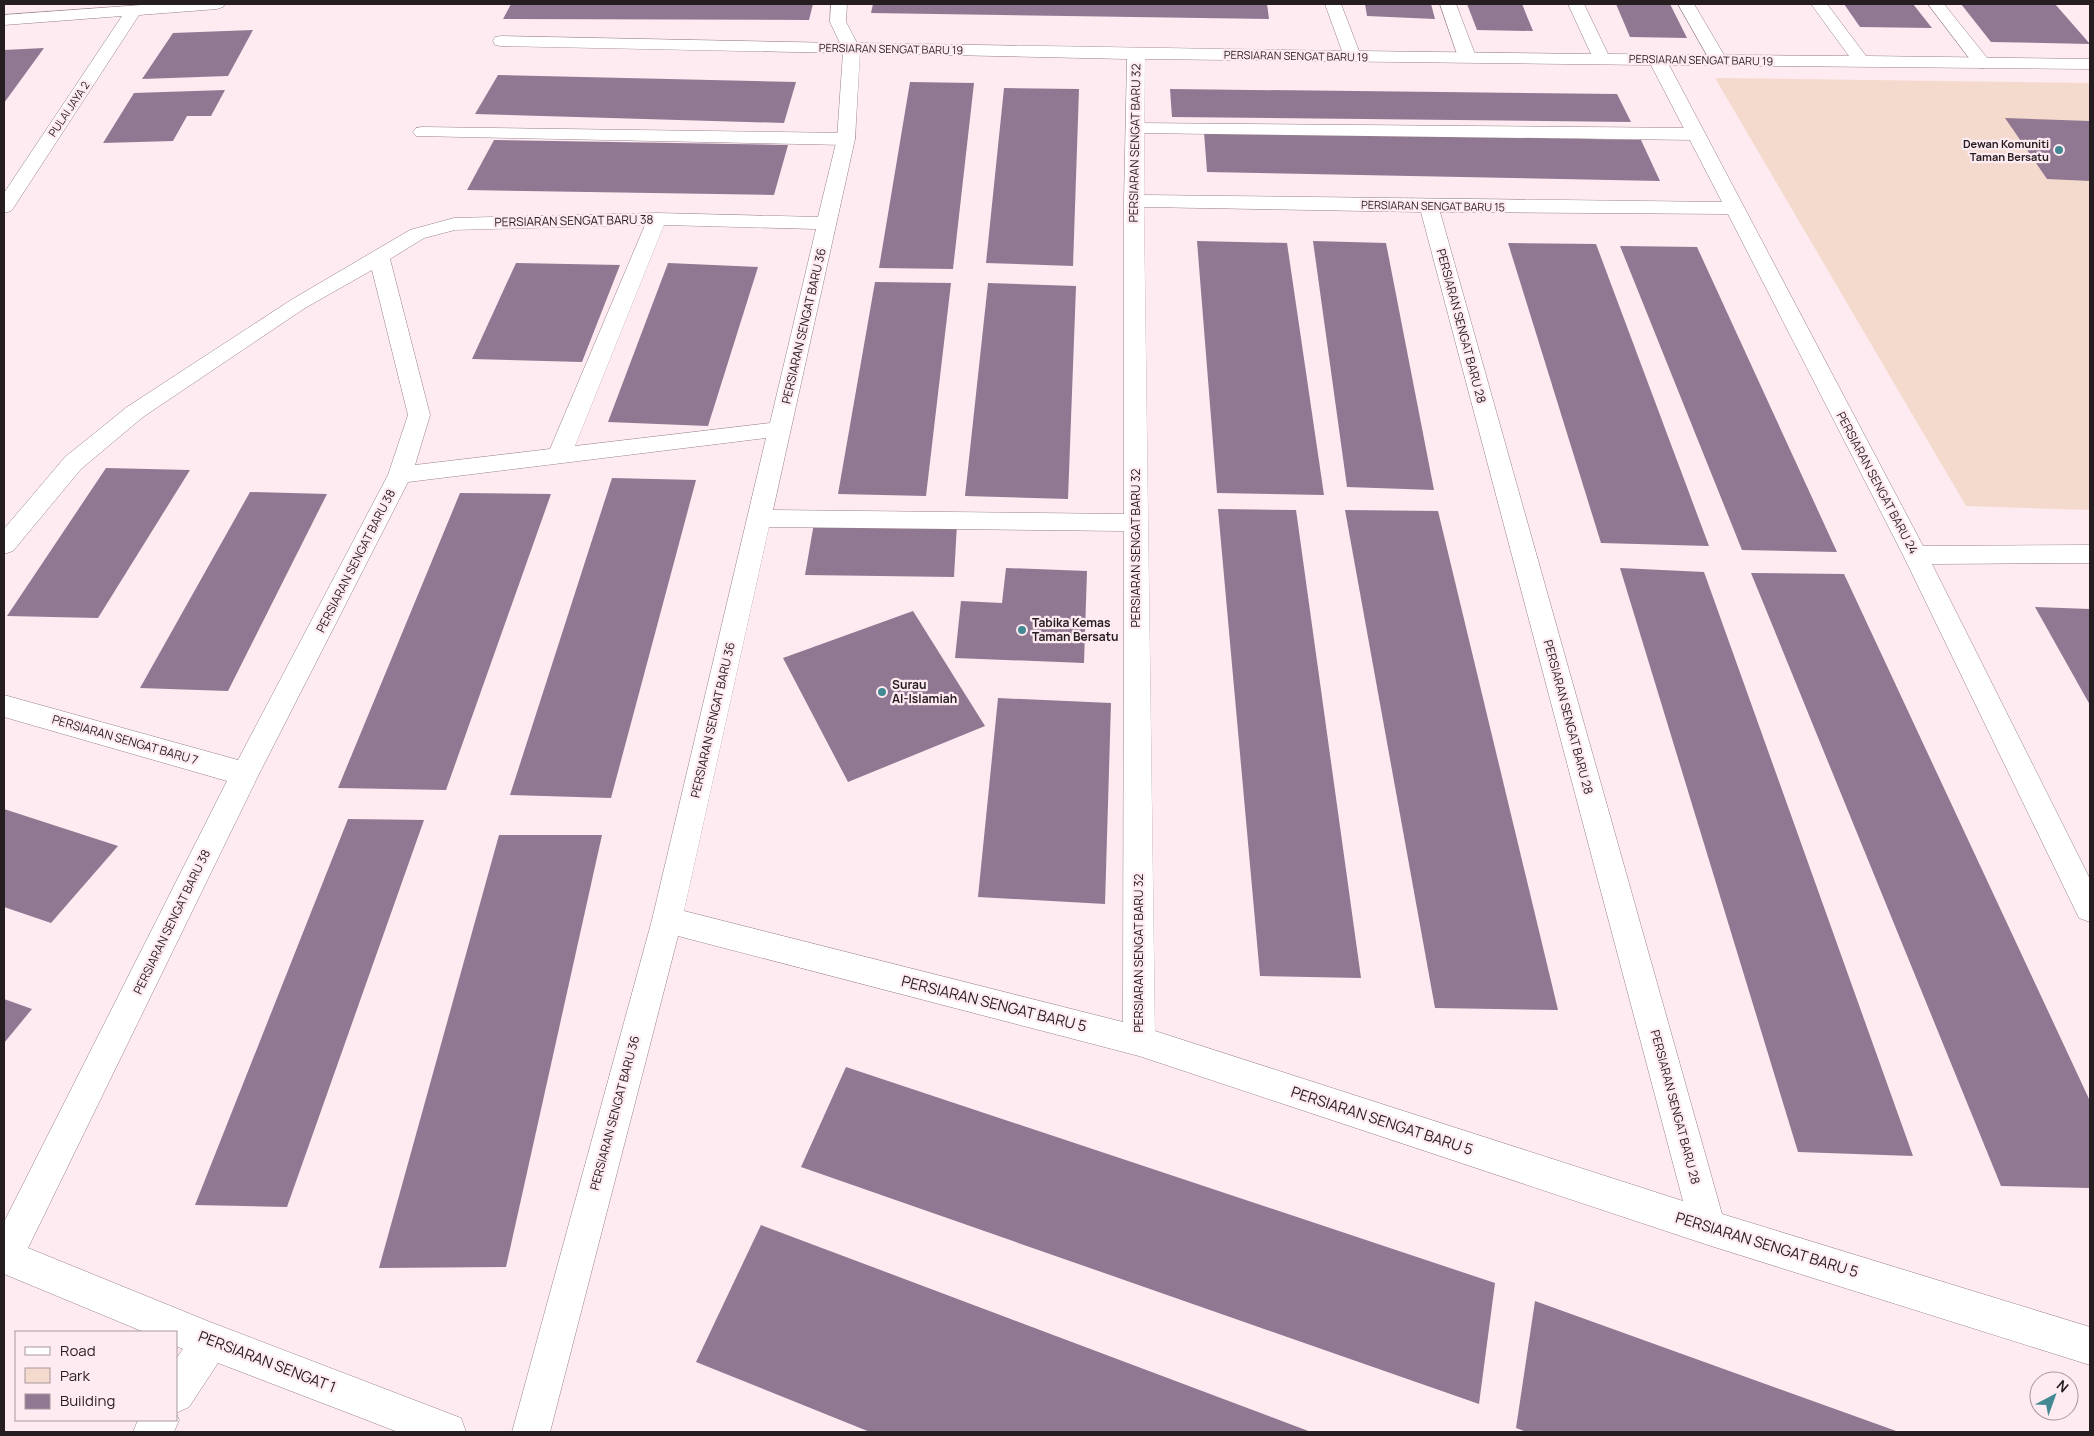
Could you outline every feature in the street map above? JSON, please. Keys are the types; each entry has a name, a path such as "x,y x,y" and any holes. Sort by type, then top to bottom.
{"street":[{"path":"4,20 217,4"},
{"path":"839,4 838,22 852,49"},
{"path":"1333,4 1352,56"},
{"path":"1448,4 1466,58"},
{"path":"1576,4 1602,59"},
{"path":"1686,4 1718,60"},
{"path":"1819,4 1860,62"},
{"path":"1936,4 1982,63"},
{"name":"PULAI JAYA 2","path":"4,207 134,10"},
{"name":"PERSIARAN SENGAT BARU 19","path":"501,41 1136,54 2090,64"},
{"name":"PERSIARAN SENGAT BARU 36","path":"530,1432 667,920 846,139 852,49"},
{"name":"PERSIARAN SENGAT BARU 32","path":"1136,54 1134,200 1139,1041"},
{"name":"PERSIARAN SENGAT BARU 24","path":"1657,60 1915,555 2090,909"},
{"path":"1135,128 1695,134"},
{"path":"422,132 846,139"},
{"name":"PERSIARAN SENGAT BARU 15","path":"1134,200 1429,206 1733,208"},
{"name":"PERSIARAN SENGAT BARU 28","path":"1429,206 1708,1227"},
{"path":"559,456 657,219"},
{"name":"PERSIARAN SENGAT BARU 38","path":"4,1256 245,774 400,475 419,415 379,258 417,234 454,224 657,219 828,222"},
{"path":"4,545 73,463 135,412 298,304 379,258"},
{"path":"400,475 780,429"},
{"path":"760,518 1136,522"},
{"path":"1915,555 2090,554"},
{"name":"PERSIARAN SENGAT BARU 7","path":"4,706 245,774"},
{"name":"PERSIARAN SENGAT BARU 5","path":"667,920 1139,1041 1708,1227 2090,1346"},
{"name":"PERSIARAN SENGAT 1","path":"4,1256 210,1341 447,1432"},
{"path":"178,1391 210,1341"},
{"path":"152,1432 159,1421"}],"green space":[{"path":"1715,78 2090,83 2090,510 1966,506"}],"building":[{"path":"511,4 813,4 809,20 503,19"},
{"path":"873,4 1267,4 1269,19 871,13"},
{"path":"1365,4 1431,4 1435,19 1367,16"},
{"path":"1467,4 1522,4 1533,31 1477,30"},
{"path":"1616,4 1670,4 1687,38 1630,37"},
{"path":"1844,4 1913,4 1932,28 1860,27"},
{"path":"1961,4 2055,4 2090,44 1991,42"},
{"path":"253,30 228,76 142,79 173,33"},
{"path":"44,48 4,103 4,50"},
{"path":"498,75 796,82 784,123 475,114"},
{"path":"910,82 974,83 953,269 879,268"},
{"path":"1004,88 1079,89 1073,266 986,263"},
{"path":"1170,89 1617,94 1631,122 1172,117"},
{"path":"225,90 211,116 187,116 173,141 103,143 134,93"},
{"name":"Dewan Komuniti Taman Bersatu","path":"2005,118 2090,121 2090,181 2047,179"},
{"path":"1204,132 1641,140 1660,181 1207,172"},
{"path":"494,140 788,145 774,195 467,190"},
{"path":"1197,241 1287,243 1324,495 1217,493"},
{"path":"1313,241 1386,243 1434,490 1347,487"},
{"path":"1508,243 1596,244 1709,546 1601,543"},
{"path":"1620,246 1697,247 1837,552 1742,550"},
{"path":"516,263 620,265 582,362 472,359"},
{"path":"668,263 758,267 708,426 608,422"},
{"path":"875,282 951,283 926,496 838,494"},
{"path":"988,283 1076,286 1068,499 965,496"},
{"path":"106,468 190,470 98,618 7,616"},
{"path":"612,478 696,480 611,798 510,795"},
{"path":"250,492 327,494 228,691 140,688"},
{"path":"460,493 551,494 446,790 338,788"},
{"path":"1218,509 1296,510 1361,978 1260,976"},
{"path":"1345,510 1438,511 1558,1010 1435,1008"},
{"path":"814,523 957,524 954,577 805,575"},
{"name":"Tabika Kemas Taman Bersatu","path":"1006,568 1087,571 1084,663 955,658 961,601 1002,603"},
{"path":"1620,568 1704,572 1913,1156 1798,1152"},
{"path":"1751,573 1844,574 2090,1101 2090,1188 2001,1186"},
{"path":"2035,607 2090,609 2090,705"},
{"name":"Surau Al-Islamiah","path":"913,611 985,726 848,782 783,658"},
{"path":"998,698 1111,703 1105,904 978,897"},
{"path":"4,809 118,846 51,923 4,907"},
{"path":"348,819 424,820 287,1207 195,1205"},
{"path":"499,835 602,835 506,1267 379,1268"},
{"path":"4,999 32,1009 4,1043"},
{"path":"846,1067 1495,1283 1479,1404 801,1167"},
{"path":"761,1225 1311,1432 870,1432 696,1362"},
{"path":"1535,1301 1899,1432 1527,1432 1516,1428"}],"place":[{"name":"Dewan Komuniti Taman Bersatu","path":"2059,150"},
{"name":"Tabika Kemas Taman Bersatu","path":"1022,630"},
{"name":"Surau Al-Islamiah","path":"882,692"}]}
